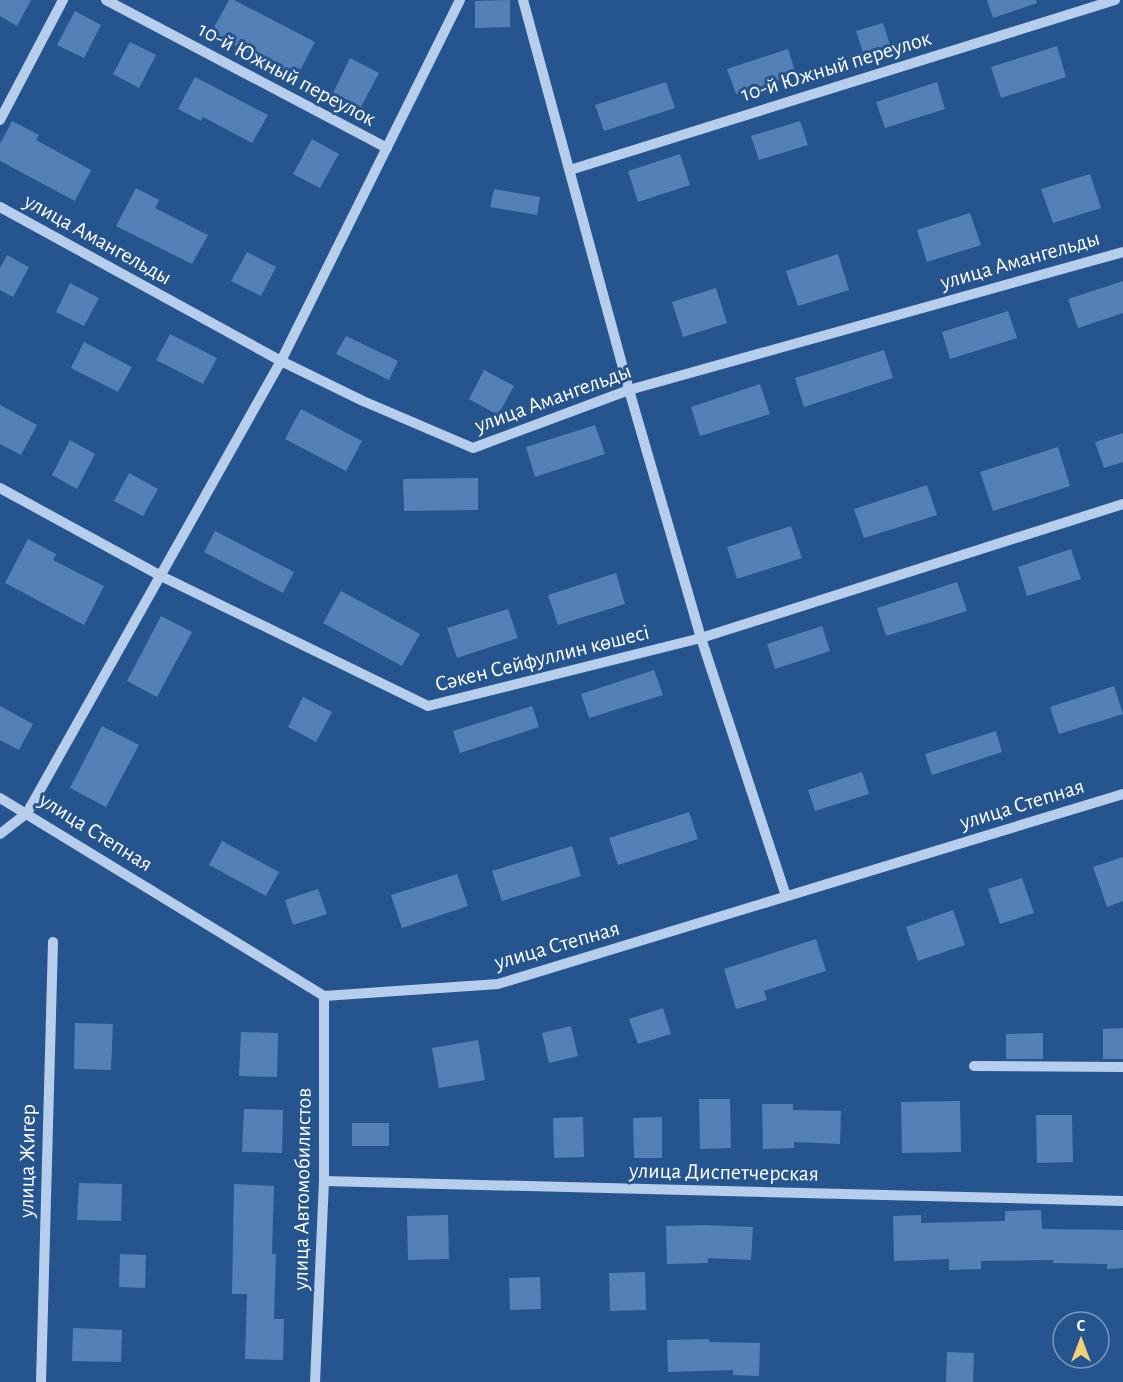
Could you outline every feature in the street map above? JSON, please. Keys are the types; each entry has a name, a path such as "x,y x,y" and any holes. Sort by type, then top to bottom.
{"street":[{"path":"0,120 63,0"},
{"name":"10-й Южный переулок","path":"106,0 387,148"},
{"path":"0,834 27,813 281,361 460,0"},
{"path":"523,0 629,390 701,638 786,896"},
{"name":"10-й Южный переулок","path":"570,170 1115,0"},
{"name":"улица Амангельды","path":"0,207 281,361 363,401 473,448 629,390 1123,252"},
{"name":"Сәкен Сейфуллин көшесі","path":"0,488 161,576 428,706 701,638 1123,504"},
{"name":"улица Степная","path":"0,798 324,996 498,984 1123,794"},
{"name":"улица Жигер","path":"41,1382 53,942"},
{"name":"улица Автомобилистов","path":"315,1382 324,1181 324,996"},
{"path":"974,1066 1123,1067"},
{"name":"улица Диспетчерская","path":"324,1181 1123,1202"}],"building":[{"path":"0,0 31,0 17,26 0,16"},
{"path":"229,0 234,0 315,42 296,78 211,33"},
{"path":"510,0 510,27 475,28 475,1"},
{"path":"987,0 1036,0 1037,3 993,18"},
{"path":"75,11 101,25 84,58 57,45"},
{"path":"883,23 892,51 865,59 856,31"},
{"path":"130,42 156,55 139,88 113,74"},
{"path":"1057,46 1066,77 1001,98 991,67"},
{"path":"788,49 796,75 736,94 727,69"},
{"path":"350,58 379,73 361,107 333,93"},
{"path":"195,77 268,115 252,143 203,117 201,121 178,109"},
{"path":"666,82 675,108 604,131 595,105"},
{"path":"937,82 945,109 885,128 876,102"},
{"path":"12,121 39,135 36,140 91,170 75,201 0,161 0,144"},
{"path":"800,121 808,145 759,160 751,136"},
{"path":"312,139 339,154 320,188 293,174"},
{"path":"680,154 690,185 638,202 628,171"},
{"path":"1090,174 1101,208 1053,223 1041,189"},
{"path":"136,188 159,200 155,208 208,235 192,264 116,226"},
{"path":"494,189 540,197 537,215 490,207"},
{"path":"970,213 981,245 927,262 917,230"},
{"path":"247,252 276,267 261,296 231,281"},
{"path":"838,254 849,290 798,306 786,271"},
{"path":"7,255 29,267 13,297 0,290 0,268"},
{"path":"1123,281 1123,313 1078,328 1068,299"},
{"path":"70,283 99,298 84,326 56,312"},
{"path":"716,288 727,323 683,337 672,302"},
{"path":"1008,311 1017,338 950,359 942,332"},
{"path":"170,334 217,358 203,384 156,360"},
{"path":"346,336 398,361 389,380 336,354"},
{"path":"84,342 132,367 118,392 71,368"},
{"path":"884,350 893,378 804,407 795,378"},
{"path":"484,370 514,386 498,415 469,399"},
{"path":"760,384 770,414 700,436 691,407"},
{"path":"0,405 37,425 21,455 0,444"},
{"path":"301,409 362,441 346,471 285,439"},
{"path":"595,425 605,454 535,477 526,447"},
{"path":"1123,433 1123,462 1104,468 1095,442"},
{"path":"70,440 95,454 77,489 52,475"},
{"path":"1058,447 1070,486 993,511 980,472"},
{"path":"129,473 158,489 143,516 114,501"},
{"path":"478,478 478,510 404,511 403,479"},
{"path":"927,485 937,515 864,538 854,509"},
{"path":"791,526 802,558 737,579 727,547"},
{"path":"215,531 294,572 283,593 204,552"},
{"path":"28,539 56,554 53,560 104,586 84,625 5,583"},
{"path":"1071,549 1081,579 1027,596 1018,567"},
{"path":"616,573 625,604 558,625 548,595"},
{"path":"957,582 967,611 886,636 877,608"},
{"path":"341,591 420,634 402,666 323,623"},
{"path":"508,609 518,638 457,658 447,628"},
{"path":"161,616 192,632 157,697 127,681"},
{"path":"822,626 830,651 775,669 767,644"},
{"path":"654,670 663,695 589,718 581,694"},
{"path":"1114,686 1123,714 1059,734 1050,707"},
{"path":"303,697 332,712 316,742 288,727"},
{"path":"0,706 33,724 19,750 0,740"},
{"path":"532,706 539,727 460,753 453,731"},
{"path":"102,726 139,745 106,807 70,788"},
{"path":"996,731 1002,752 932,775 925,754"},
{"path":"862,772 869,794 815,811 808,790"},
{"path":"689,812 698,839 618,865 609,838"},
{"path":"222,841 279,872 266,896 209,865"},
{"path":"572,846 581,876 502,901 492,871"},
{"path":"1123,857 1123,901 1107,907 1093,867"},
{"path":"457,874 468,906 402,928 391,895"},
{"path":"1022,878 1034,913 1000,924 988,889"},
{"path":"318,889 327,914 293,925 285,900"},
{"path":"953,910 965,945 918,961 906,927"},
{"path":"816,939 826,971 764,991 767,1000 736,1009 724,969"},
{"path":"663,1008 671,1034 638,1044 629,1019"},
{"path":"75,1023 113,1024 111,1070 74,1069"},
{"path":"571,1026 578,1056 549,1063 542,1033"},
{"path":"1123,1028 1123,1059 1103,1059 1103,1029"},
{"path":"241,1032 278,1033 277,1077 239,1076"},
{"path":"1043,1033 1043,1059 1006,1059 1006,1034"},
{"path":"478,1040 485,1080 439,1088 432,1048"},
{"path":"699,1099 730,1099 731,1148 700,1149"},
{"path":"960,1101 961,1152 902,1153 901,1102"},
{"path":"762,1104 793,1104 793,1110 841,1111 840,1144 794,1142 794,1148 763,1149"},
{"path":"244,1109 283,1110 282,1153 242,1152"},
{"path":"1036,1115 1072,1115 1073,1162 1037,1163"},
{"path":"583,1117 584,1157 554,1158 553,1118"},
{"path":"662,1117 662,1158 634,1158 633,1118"},
{"path":"352,1123 389,1123 389,1146 352,1146"},
{"path":"79,1183 122,1184 121,1221 77,1220"},
{"path":"234,1184 274,1186 272,1254 276,1254 274,1319 284,1319 283,1360 245,1359 247,1294 232,1294"},
{"path":"1041,1210 1042,1229 1123,1230 1123,1268 1107,1269 1107,1264 1053,1263 1053,1260 981,1261 981,1269 949,1270 949,1259 894,1261 893,1216 921,1215 921,1223 1005,1221 1005,1211"},
{"path":"448,1215 449,1259 408,1260 407,1216"},
{"path":"666,1226 753,1227 751,1260 708,1258 708,1263 667,1264"},
{"path":"120,1254 146,1255 145,1288 119,1287"},
{"path":"645,1272 646,1310 610,1311 609,1273"},
{"path":"540,1277 541,1309 510,1310 509,1278"},
{"path":"73,1328 122,1330 121,1362 72,1361"},
{"path":"709,1339 709,1342 760,1343 759,1376 733,1375 733,1370 668,1372 667,1340"},
{"path":"947,1352 974,1353 973,1382 946,1382"}]}
